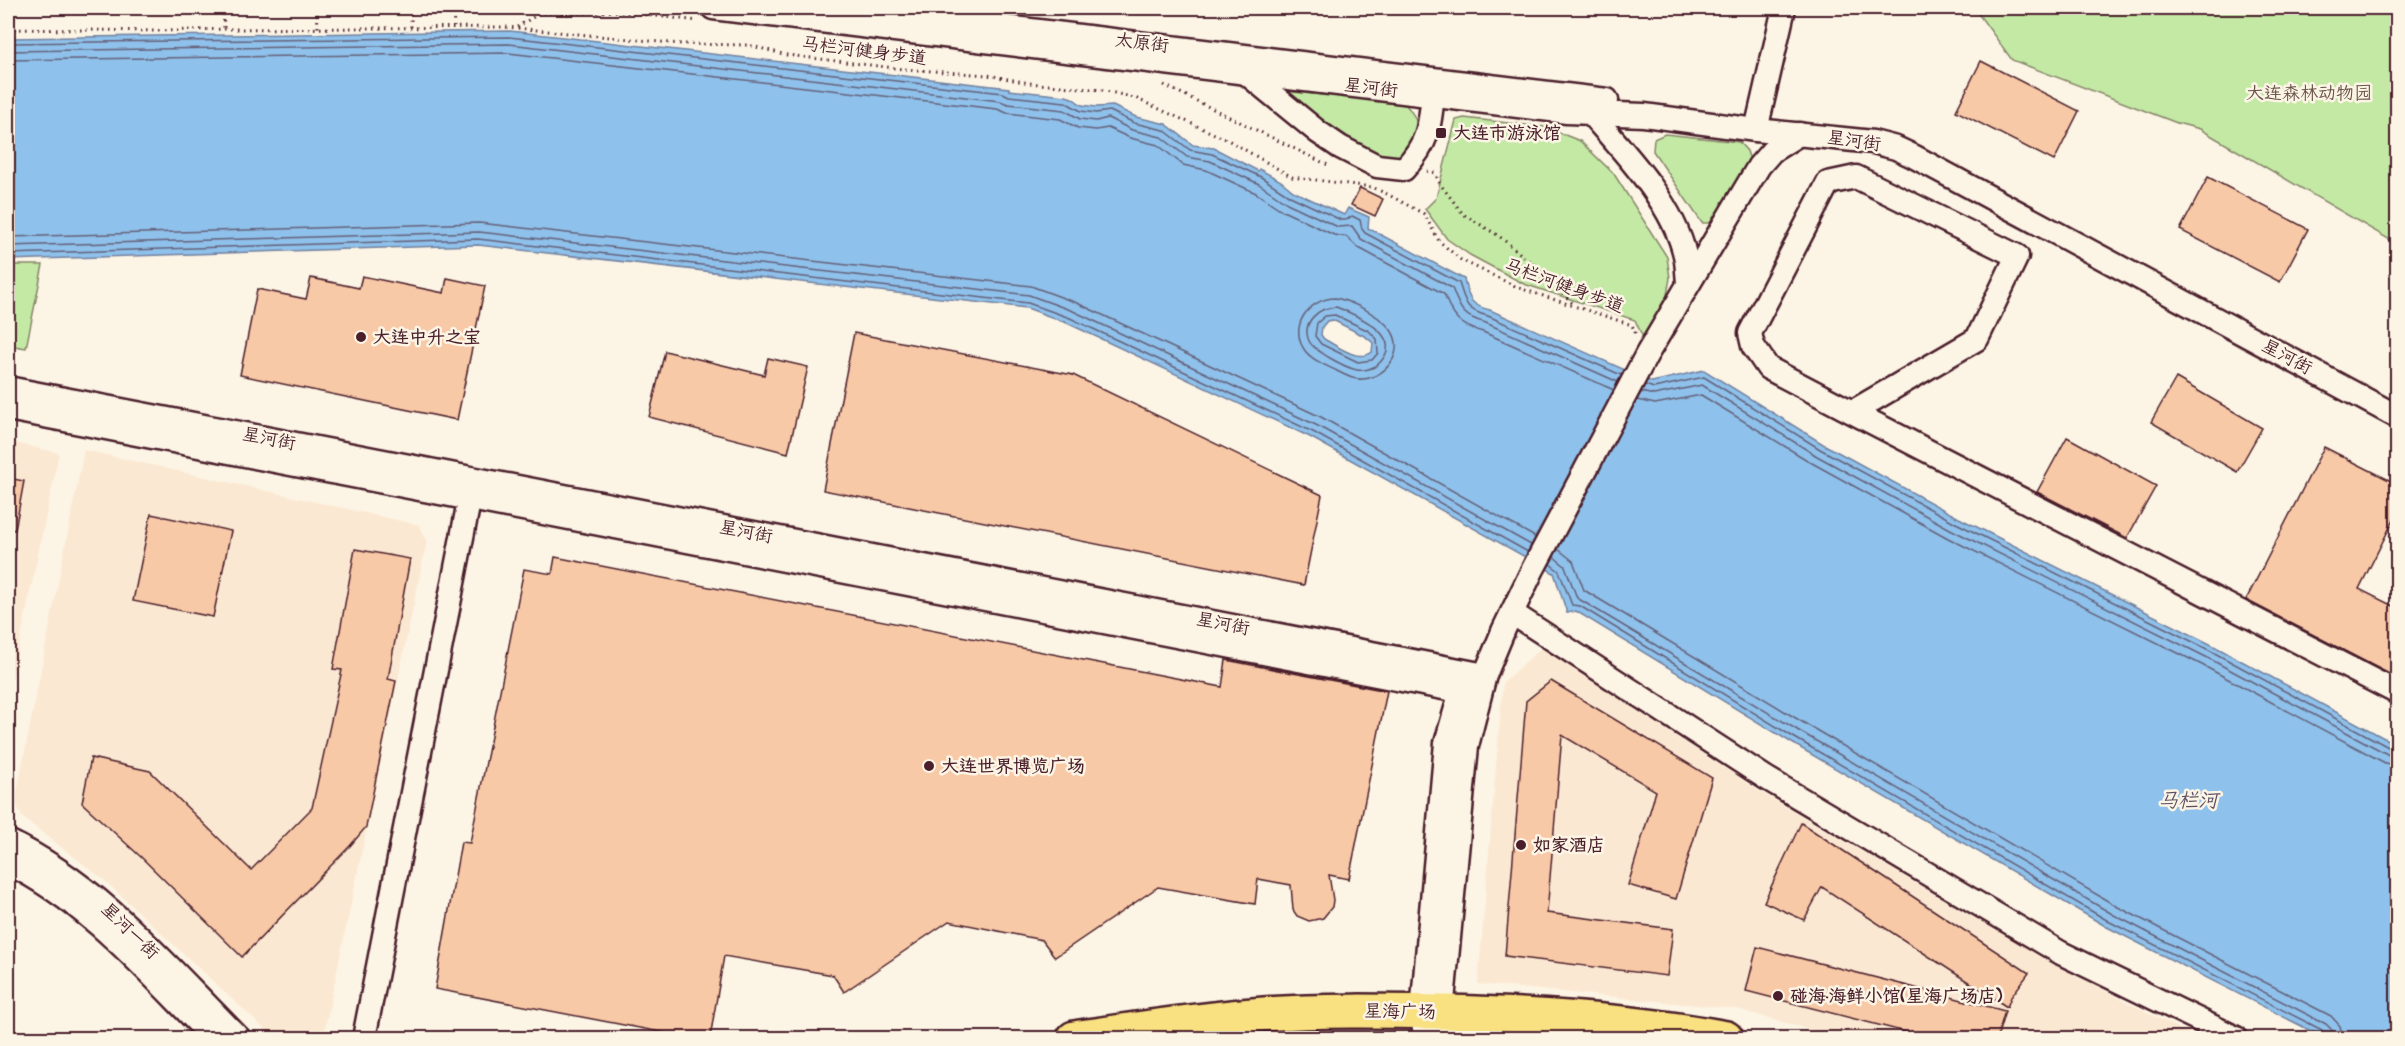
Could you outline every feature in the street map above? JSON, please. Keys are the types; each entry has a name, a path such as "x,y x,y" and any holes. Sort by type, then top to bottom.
{"highway":[{"name":"星海广场","path":"1074,1038 1152,1026 1264,1014 1557,1038"},
{"name":"星海广场","path":"1233,1038 1434,1028 1517,1014 1583,1019 1726,1038"}],"street":[{"path":"1758,124 1784,8"},
{"name":"太原街","path":"710,15 848,13 1434,87"},
{"name":"太原街","path":"848,13 1246,73"},
{"path":"1246,73 1318,132 1340,147 1377,166 1404,169 1420,152 1428,132 1434,87"},
{"name":"星河街","path":"1246,73 1434,87 1758,124 1876,131 1920,144 2397,401"},
{"path":"1591,106 1657,196 1673,224 1684,254 1688,283"},
{"name":"星河街","path":"1758,124 1799,134 1873,142 1896,148 2397,417"},
{"path":"1434,1028 1475,687 1642,347 1688,283 1759,165 1772,151 1799,134"},
{"path":"1852,412 1977,339 2017,256 1856,177 1828,183 1750,333 1753,346 1768,368 1852,412 2397,693"},
{"name":"星河街","path":"8,388 472,489 1475,687"},
{"name":"星河街","path":"8,410 472,489"},
{"path":"364,1038 472,489"},
{"path":"1512,613 1766,778 2061,952 2236,1038"},
{"name":"星河一街","path":"8,841 60,871 107,908 239,1038"},
{"name":"星河一街","path":"8,863 73,904 113,937 213,1038"}],"path":[{"path":"223,8 224,29"},
{"path":"317,8 318,28"},
{"path":"411,8 411,27"},
{"path":"453,8 454,27"},
{"path":"598,8 710,15"},
{"path":"516,27 540,13 576,14 615,10"},
{"name":"马栏河健身步道","path":"8,29 159,32 224,29 516,27 681,44 747,45 787,55 934,72 988,75 1029,83 1102,90 1135,98 1167,112 1228,140 1292,177 1372,187 1424,214 1439,242 1461,260 1520,288 1632,325 1642,347"},
{"path":"1161,83 1331,167"},
{"path":"1411,162 1425,171 1435,173 1440,184 1463,214 1498,236 1546,276 1574,306"},
{"path":"1352,177 1372,187"}],"shaded area":[{"path":"8,441 59,453 8,700"},
{"path":"84,450 419,525 427,541 323,1038 274,1038 104,880 22,817 15,802"},
{"path":"1541,648 1761,792 2051,963 2197,1038 1837,1038 1737,1009 1478,984 1503,682"}],"green space":[{"name":"大连森林动物园","path":"1974,8 2397,8 2397,244 2200,129 2177,123 2012,60"},
{"path":"1283,91 1404,103 1416,122 1414,140 1406,155 1389,160 1330,131"},
{"path":"1464,118 1545,127 1580,141 1614,174 1667,257 1670,278 1665,306 1645,342 1635,320 1524,284 1470,255 1447,239 1425,209 1436,198 1456,120"},
{"path":"1665,134 1739,142 1747,151 1751,163 1714,223 1702,223 1653,151 1654,139"},
{"path":"8,265 43,265 26,348 8,345"}],"water":[{"name":"马栏河","path":"510,31 1066,96 1082,105 1113,106 1136,117 1166,124 1193,145 1214,148 1258,171 1259,169 1281,181 1293,191 1344,215 1348,208 1369,217 1368,228 1464,279 1471,300 1478,306 1652,382 1704,370 1823,444 1959,518 2212,645 2397,745 2397,1038 2325,1038 2107,927 1792,743 1576,611 1567,613 1554,573 1310,437 1067,323 1027,308 478,245 8,260 8,38","holes":["1333,320 1373,343 1372,352 1367,355 1355,355 1324,339 1321,335 1322,327 1327,321"]}],"building":[{"path":"1981,61 2079,111 2054,161 1956,111"},
{"path":"2208,177 2308,229 2280,282 2180,230"},
{"path":"1360,188 1383,199 1375,216 1351,205"},
{"name":"大连中升之宝","path":"362,276 444,293 447,278 485,286 457,420 240,375 257,289 306,299 311,278 359,288"},
{"path":"854,333 1073,375 1322,495 1304,585 823,490"},
{"path":"665,351 764,375 768,358 808,367 788,453 649,417"},
{"path":"2176,378 2262,428 2237,472 2151,422"},
{"path":"2067,437 2156,486 2127,538 2037,492"},
{"path":"2324,447 2397,484 2397,513 2359,589 2397,608 2397,678 2246,600"},
{"path":"8,478 24,481 15,530 8,529"},
{"path":"151,514 231,531 213,617 133,601"},
{"path":"355,549 410,559 388,679 396,681 366,827 242,957 142,858 82,803 91,758 150,771 251,870 312,808 342,670 333,669"},
{"name":"大连世界博览广场","path":"555,557 1222,687 1226,660 1387,691 1349,879 1329,875 1332,907 1323,918 1309,921 1297,916 1293,910 1291,885 1258,879 1255,904 1158,887 1055,957 1042,940 949,921 844,992 833,975 724,956 710,1038 692,1038 435,989 461,842 470,843 524,569 552,574"},
{"path":"1551,681 1712,778 1676,899 1628,885 1656,791 1562,735 1547,913 1673,929 1667,976 1505,956 1526,701"},
{"path":"1801,823 2029,973 2011,997 2007,1007 1822,887 1804,920 1764,902"},
{"path":"1757,947 2005,1011 1997,1038 1929,1038 1746,991"}],"place":[{"name":"大连市游泳馆","path":"1441,133"},
{"name":"大连中升之宝","path":"361,337"},
{"name":"大连世界博览广场","path":"929,766"},
{"name":"如家酒店","path":"1521,845"},
{"name":"碰海·海鲜小馆(星海广场店)","path":"1778,996"}]}
